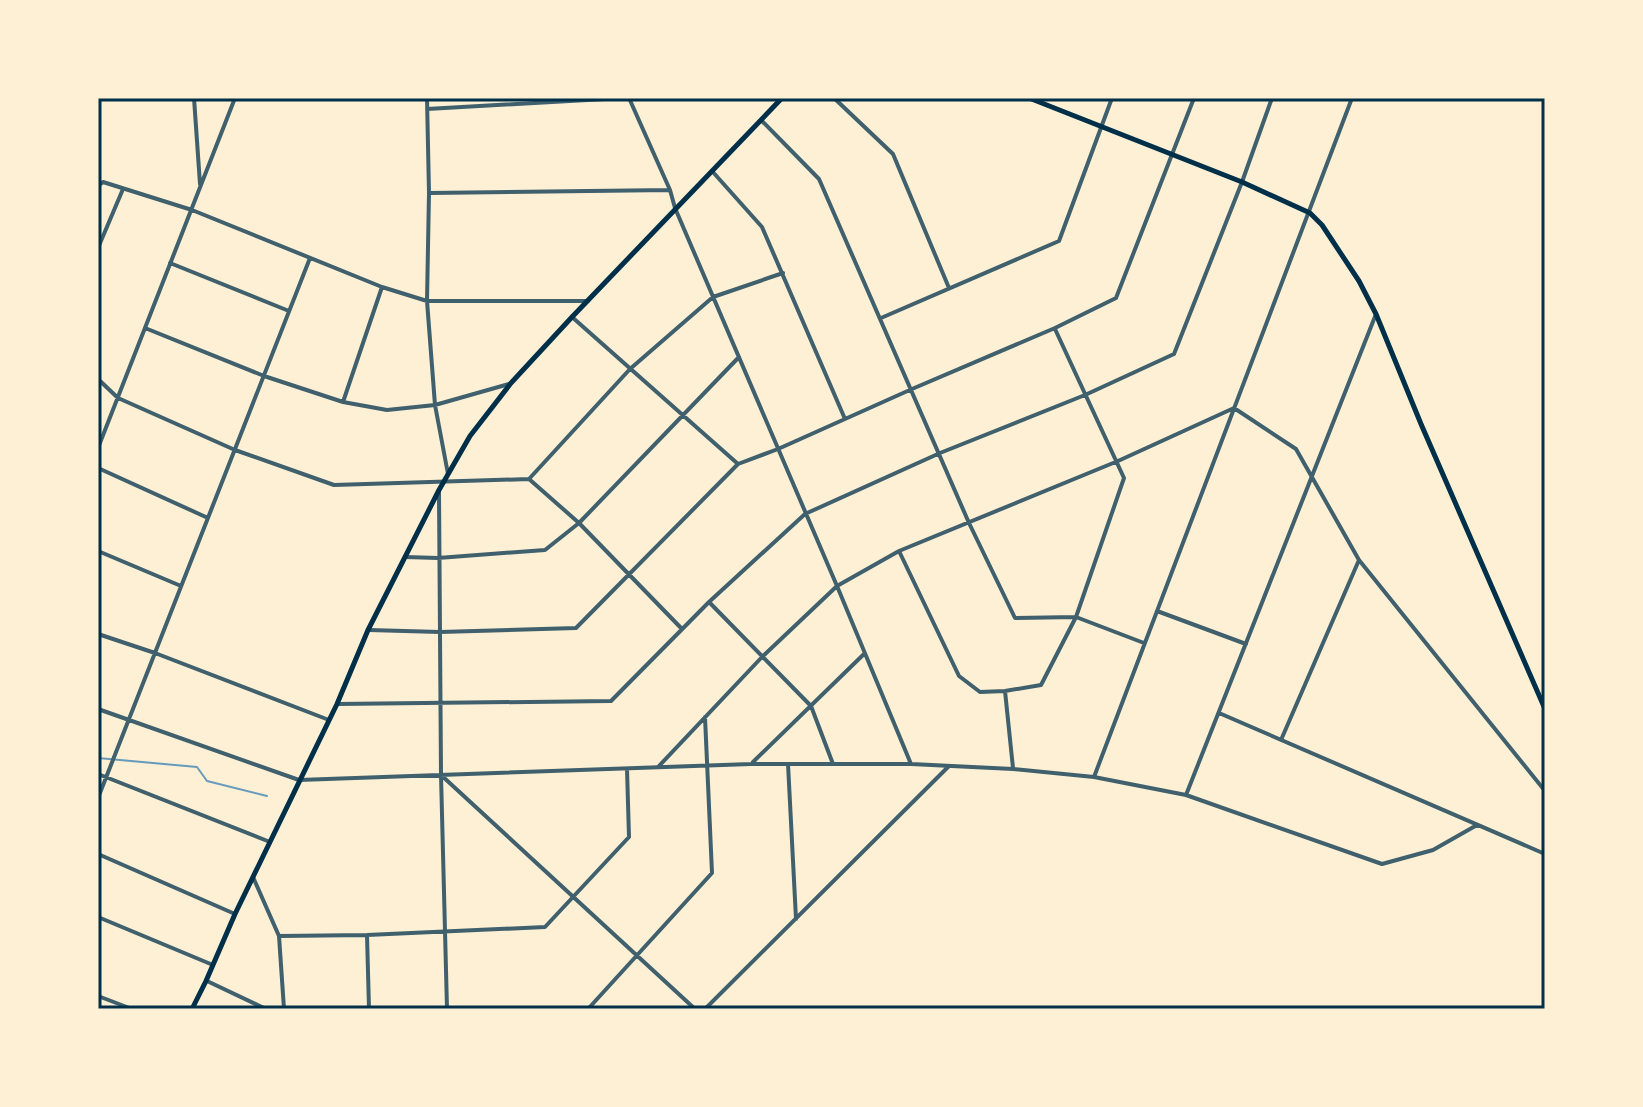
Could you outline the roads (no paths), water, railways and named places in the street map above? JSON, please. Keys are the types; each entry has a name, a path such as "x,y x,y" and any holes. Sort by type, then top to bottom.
{"main road":[{"path":"192,1009 337,704 368,630 443,482 470,436 511,383 782,98"},
{"path":"1031,98 1242,182 1310,213 1322,225 1359,281 1376,314 1545,709"}],"street":[{"path":"194,98 200,186"},
{"path":"98,448 235,98"},
{"path":"427,98 427,301 435,405 448,474"},
{"path":"427,109 623,98"},
{"path":"629,98 911,764"},
{"path":"834,98 893,154 949,288"},
{"path":"881,318 1059,241 1112,98"},
{"path":"368,630 440,632 576,628 738,464 1055,328 1116,298 1194,98"},
{"path":"337,704 611,701 709,602 805,514 1174,354 1272,98"},
{"path":"1094,777 1352,98"},
{"path":"761,120 819,179 969,523 1015,618 1076,617 1145,643"},
{"path":"712,171 762,227 845,419"},
{"path":"98,186 103,182 192,210 382,287 427,301 588,301"},
{"path":"98,248 123,189"},
{"path":"429,193 670,190"},
{"path":"98,798 310,258"},
{"path":"170,263 289,311"},
{"path":"529,479 630,369 713,297 783,273"},
{"path":"343,402 382,287"},
{"path":"1186,795 1376,314"},
{"path":"572,317 738,464"},
{"path":"145,328 264,376 343,402 387,410 435,405 511,383"},
{"path":"899,551 959,676 980,692 1041,685 1076,617 1124,478 1055,328"},
{"path":"405,557 438,558 545,550 579,523 739,357"},
{"path":"98,379 118,398 235,450 334,485 529,479 579,523 682,629"},
{"path":"658,767 762,657 837,586 899,551 1118,461 1234,408"},
{"path":"1234,408 1296,449 1359,560 1545,791"},
{"path":"98,434 107,427"},
{"path":"98,468 208,518"},
{"path":"439,490 447,1009"},
{"path":"98,551 181,586"},
{"path":"1281,740 1359,560"},
{"path":"709,602 811,706 833,764"},
{"path":"1157,611 1246,644"},
{"path":"98,634 329,720"},
{"path":"751,764 864,653"},
{"path":"1005,691 1013,769"},
{"path":"98,709 299,780 751,764 911,764 1013,769 1094,777 1186,795 1382,864 1433,850 1477,825"},
{"path":"1219,713 1545,854"},
{"path":"588,1009 712,873 705,717"},
{"path":"788,764 796,919"},
{"path":"705,1009 949,766"},
{"path":"279,936 545,927 629,837 627,768"},
{"path":"98,774 270,842"},
{"path":"441,775 695,1009"},
{"path":"98,854 235,914"},
{"path":"253,877 279,936 284,1009"},
{"path":"98,917 213,965"},
{"path":"367,935 369,1009"},
{"path":"206,981 266,1009"},
{"path":"98,996 132,1009"}],"waterway":[{"path":"98,758 197,767 207,781 267,796"}]}
